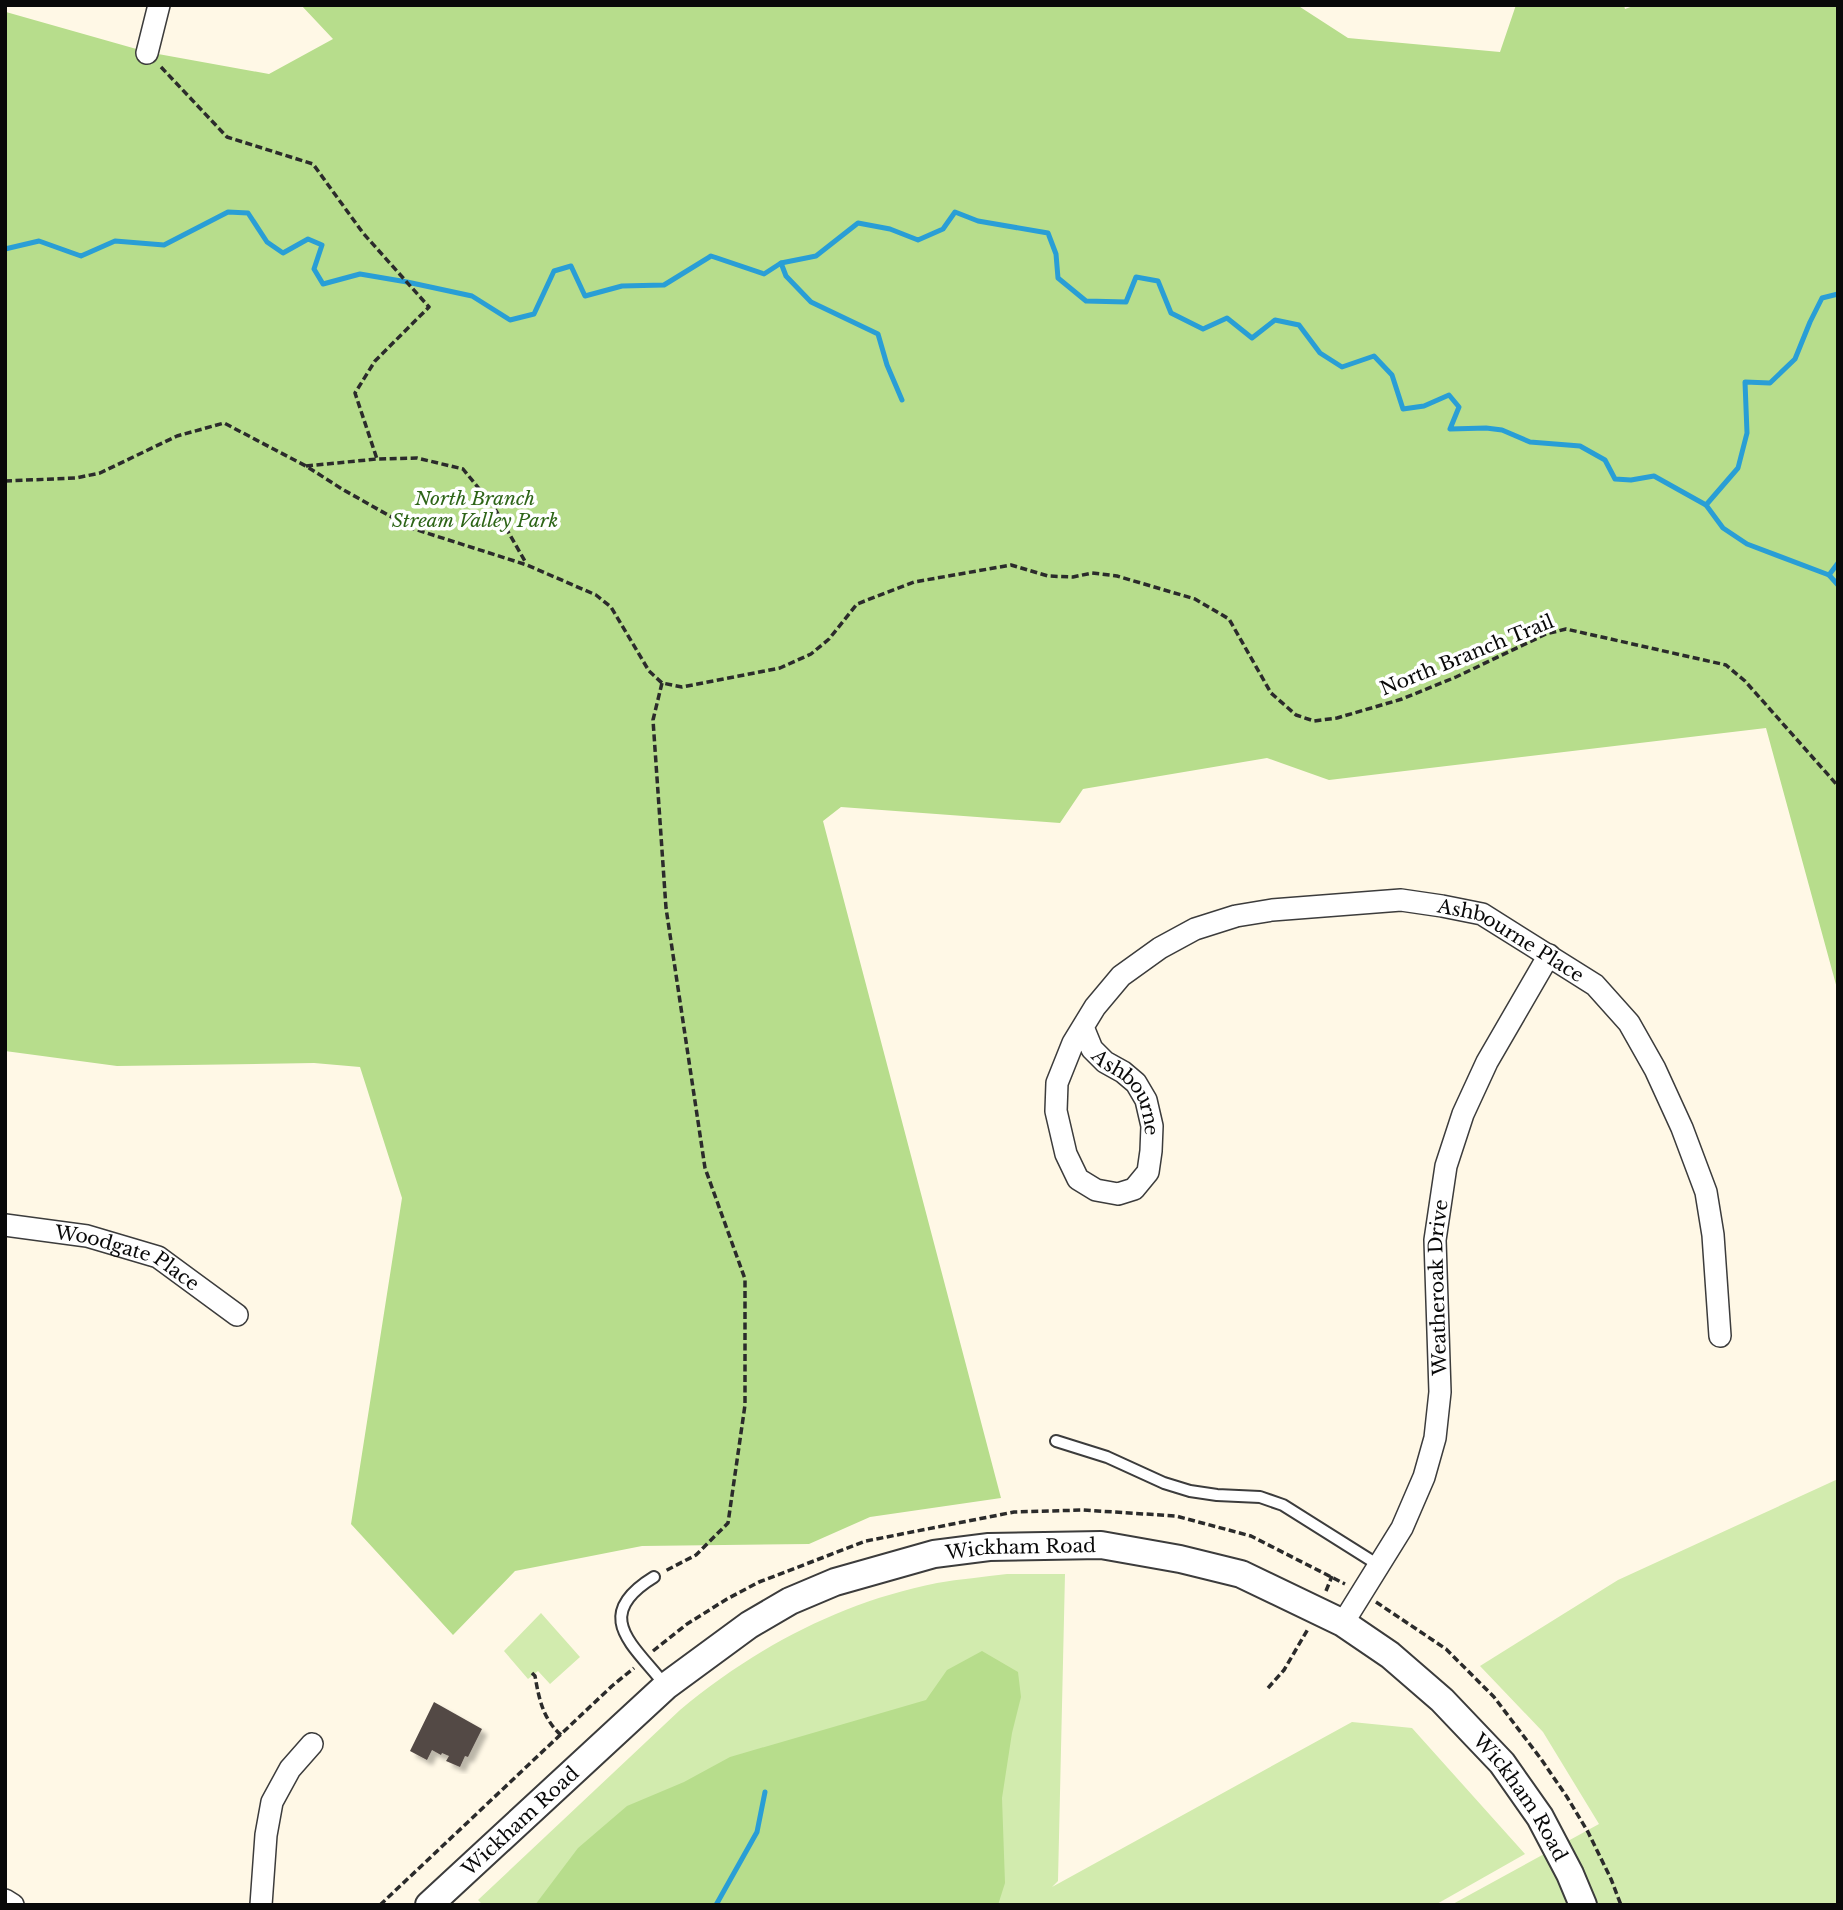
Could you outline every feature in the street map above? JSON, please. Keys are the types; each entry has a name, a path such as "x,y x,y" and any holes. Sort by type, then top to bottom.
{"street":[{"path":"147,52 159,5"},
{"name":"Ashbourne Place","path":"1083,1027 1121,976 1160,948 1195,929 1236,916 1272,910 1401,900 1482,914 1595,985 1629,1023 1655,1069 1682,1128 1706,1192 1713,1235 1720,1336"},
{"name":"Weatheroak Drive","path":"1343,1623 1402,1528 1424,1478 1434,1438 1440,1392 1435,1240 1446,1166 1463,1114 1487,1062 1549,955"},
{"name":"Ashbourne","path":"1083,1027 1092,1049 1105,1062 1136,1083 1146,1100 1152,1126 1147,1172 1134,1189 1118,1194 1096,1190 1078,1179 1066,1154 1056,1111 1057,1083 1073,1043 1083,1027"},
{"name":"Woodgate Place","path":"5,1225 88,1236 158,1257 237,1315"},
{"name":"Wickham Road","path":"429,1905 666,1686 749,1625 790,1601 835,1582 934,1554 989,1546 1101,1545 1180,1559 1241,1574 1343,1623 1390,1655 1442,1700 1503,1763 1541,1817 1583,1905"},
{"path":"261,1905 266,1835 272,1802 290,1769 312,1744"},
{"path":"5,1900 13,1905"}],"lane":[{"path":"1056,1441 1107,1457 1164,1483 1190,1491 1260,1497 1283,1505 1380,1566"},
{"path":"654,1577 639,1586 623,1608 620,1621 628,1641 666,1686"}],"path":[{"path":"147,52 228,137 313,164 363,233 429,307 375,361 355,393 377,459"},
{"path":"5,481 76,478 100,473 177,436 224,423 306,466 411,528 527,565 596,595 611,607 649,671 662,683 653,720 666,908 705,1168 745,1279 745,1405 728,1523 695,1555 654,1577"},
{"path":"306,466 417,458 463,469 494,507 527,565"},
{"name":"North Branch Trail","path":"662,683 682,687 780,668 811,654 829,639 857,604 914,582 1011,565 1048,576 1073,577 1092,573 1117,576 1195,599 1229,619 1271,693 1296,715 1314,721 1337,718 1402,699 1456,677 1546,634 1566,629 1726,665 1745,681 1838,786"},
{"path":"380,1905 612,1686 687,1624 727,1599 759,1582 866,1541 1014,1512 1083,1510 1176,1516 1251,1536 1332,1576 1382,1605 1446,1649 1494,1697 1567,1797 1588,1832 1621,1905"},
{"path":"1323,1600 1332,1576"},
{"path":"1268,1688 1290,1660 1312,1620"},
{"path":"532,1674 535,1676 541,1709 561,1735"}],"green space":[{"name":"North Branch Stream Valley Park","path":"5,5 6,12 147,52 269,74 333,39 301,5 1297,5 1348,38 1500,52 1516,5 1624,5 1625,9 1636,5 1838,5 1838,992 1766,728 1329,780 1267,758 1083,789 1060,823 841,807 823,821 1001,1498 870,1517 809,1544 642,1546 515,1571 453,1635 351,1524 402,1198 360,1067 314,1063 117,1066 5,1051"},
{"path":"1838,1479 1838,1905 1451,1905 1599,1824 1543,1732 1480,1666 1618,1580"},
{"path":"1007,1574 1065,1574 1058,1881 1052,1887 1352,1722 1412,1728 1525,1854 1435,1905 483,1905 478,1900 680,1710 738,1667 800,1630 867,1602 937,1583"},
{"path":"541,1613 580,1657 550,1684 538,1671 528,1679 504,1651"},
{"path":"982,1651 1018,1672 1021,1697 1012,1733 1002,1798 1005,1883 998,1905 535,1905 578,1848 627,1806 684,1782 730,1757 926,1700 947,1670"}],"building":[{"path":"434,1702 482,1729 460,1767 446,1761 449,1756 442,1753 441,1755 432,1750 427,1760 410,1751"}],"waterway":[{"path":"5,249 39,241 81,256 115,241 164,245 228,212 248,213 267,242 283,253 308,239 322,245 314,269 323,284 360,274 407,282 472,296 510,320 534,314 554,271 571,266 585,296 622,286 664,285 711,256 764,274 781,263 816,256 858,223 890,229 918,240 943,229 955,212 978,221 1048,233 1056,254 1058,278 1086,301 1126,302 1136,277 1158,281 1171,313 1203,329 1227,318 1252,338 1275,320 1299,325 1320,353 1342,367 1374,356 1392,375 1403,409 1424,406 1449,395 1459,407 1450,429 1502,430 1530,442 1580,446 1605,460 1615,479 1631,480 1654,476 1706,505 1723,528 1747,544 1829,575 1838,585"},
{"path":"781,263 786,276 811,302 878,334 887,365 902,400"},
{"path":"1706,505 1738,468 1747,433 1745,382 1770,383 1795,359 1822,298 1838,294"},
{"path":"1829,575 1838,563"},
{"path":"716,1905 757,1832 765,1792"}]}
